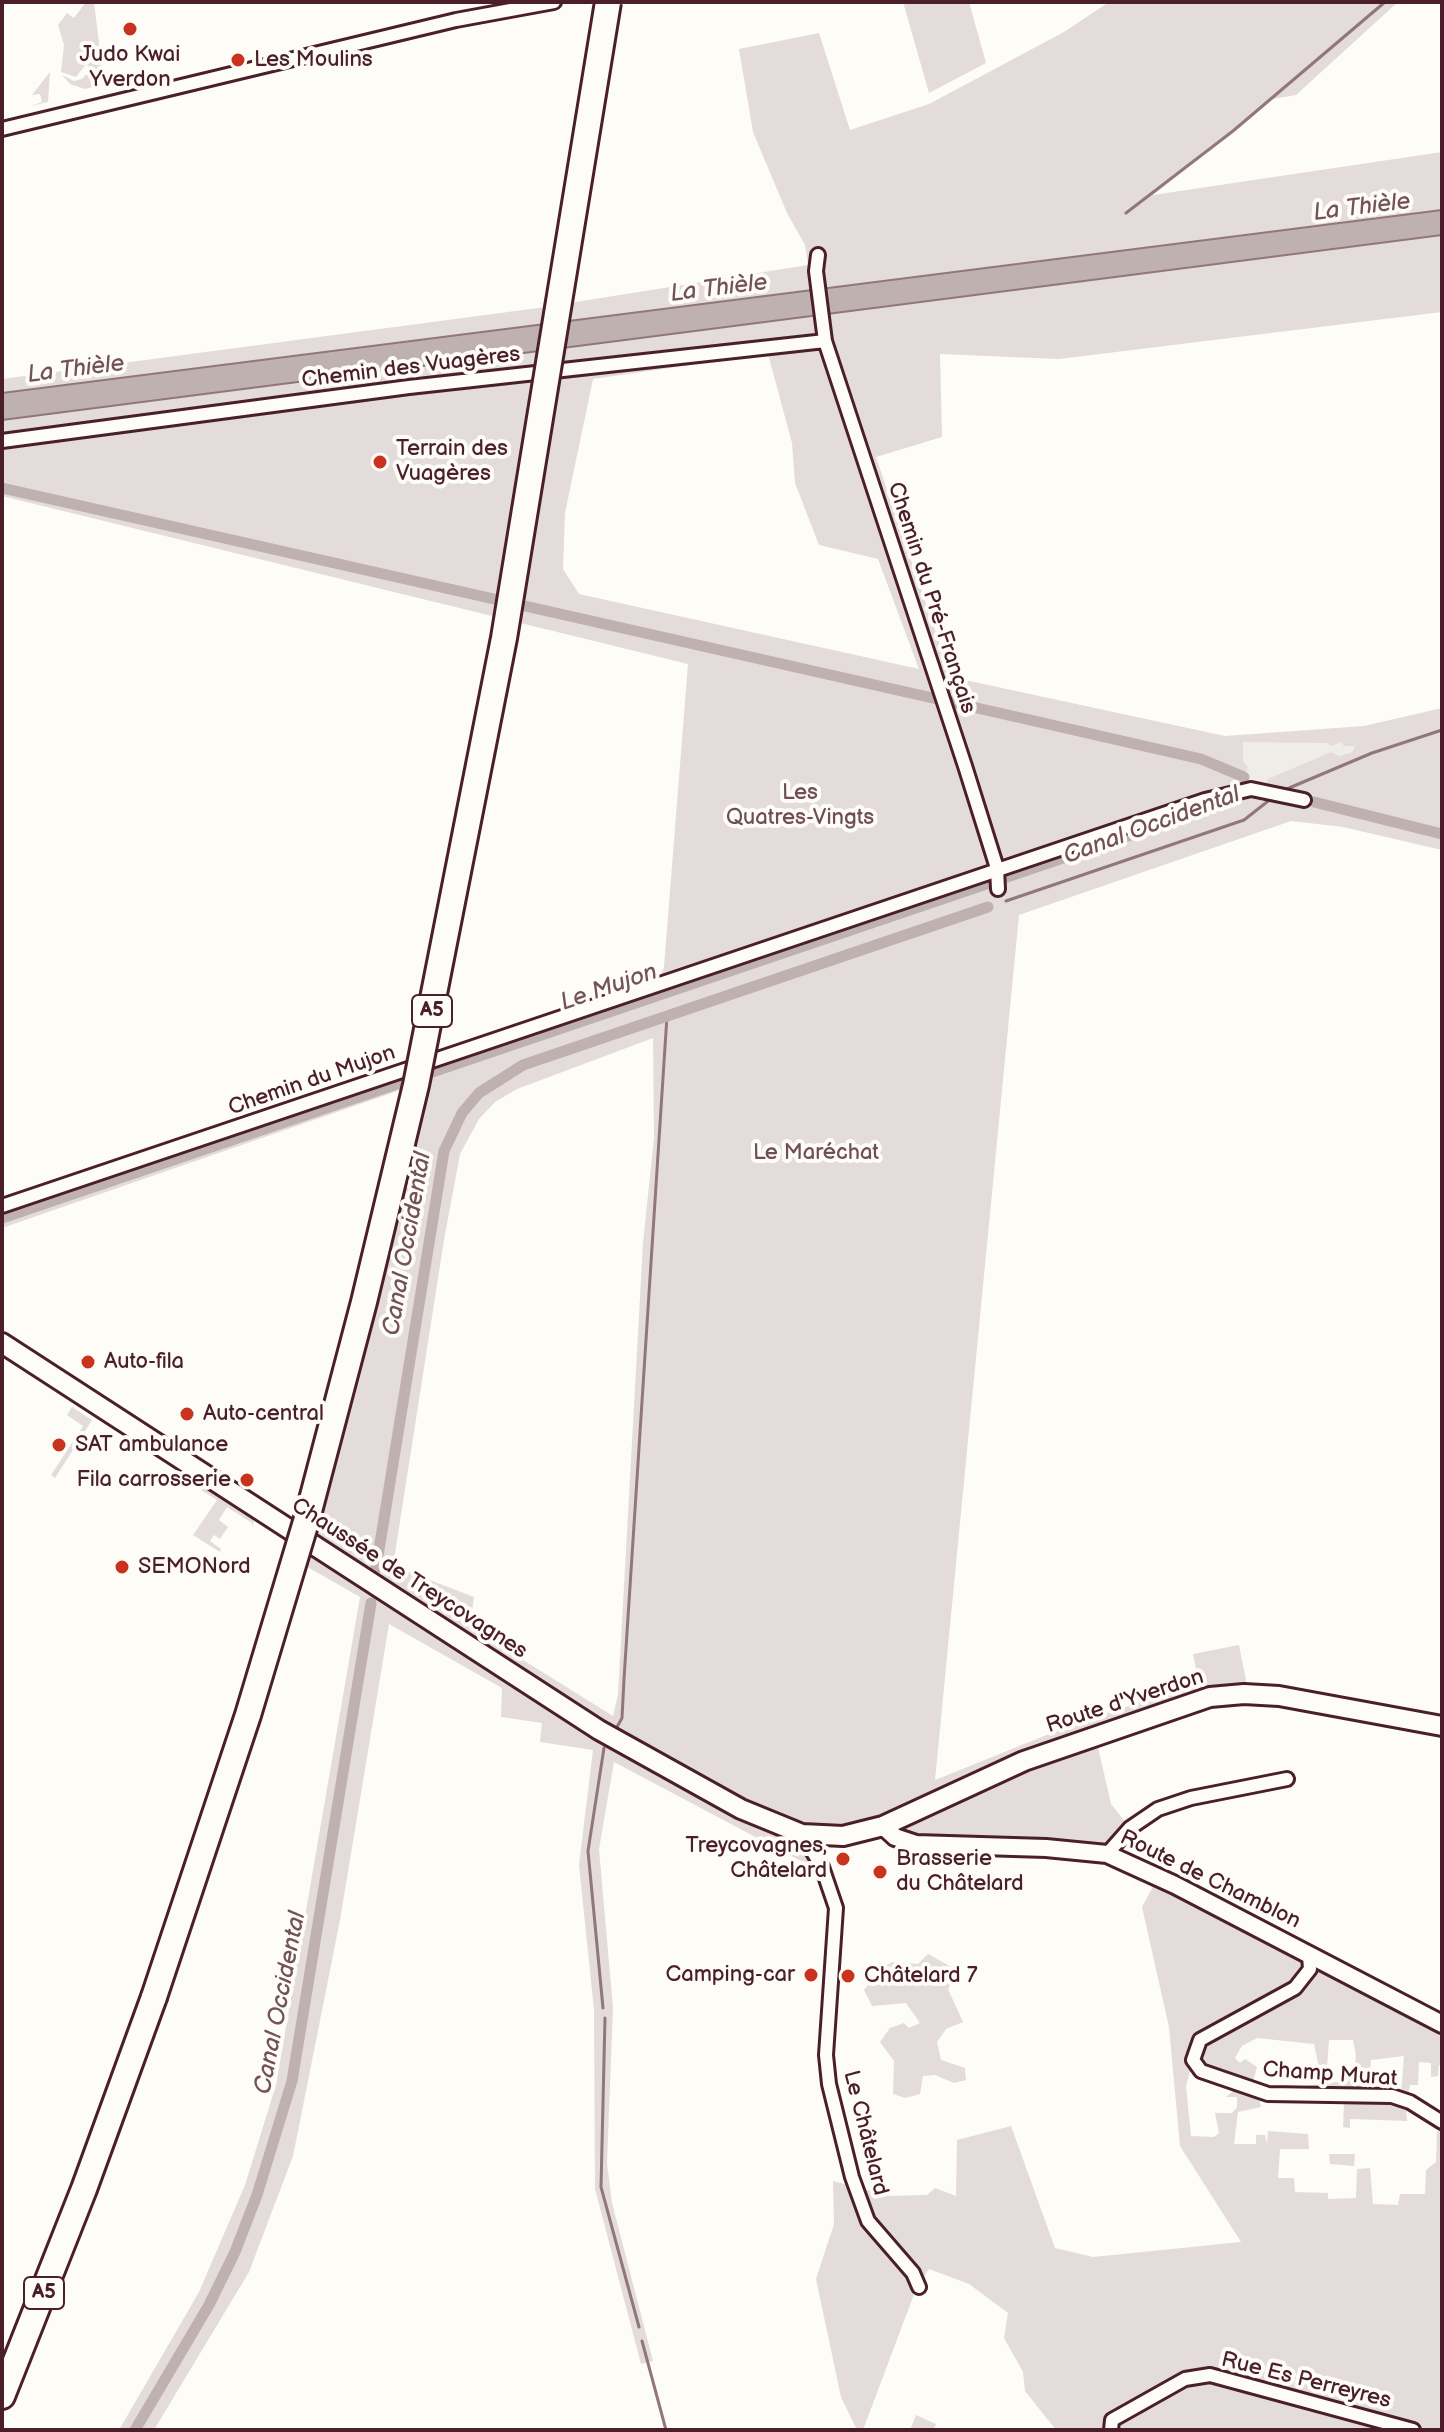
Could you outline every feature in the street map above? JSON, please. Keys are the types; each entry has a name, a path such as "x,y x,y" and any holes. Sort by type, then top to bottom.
{"highway":[{"name":"A5","path":"2,2357 102,2098 194,1831 269,1591 352,1285 408,1049 450,844 507,523 592,2"},
{"name":"A5","path":"2,2396 106,2131 206,1847 308,1515 364,1302 434,1003 485,742 608,2"}],"main road":[{"name":"Chaussée de Treycovagnes","path":"2,1343 599,1730 741,1809 802,1834"},
{"name":"Route d'Yverdon","path":"883,1826 1024,1761 1210,1697 1244,1694 1279,1696 1442,1726"},
{"path":"802,1834 843,1836 883,1826"}],"street":[{"path":"2,129 442,23 554,2"},
{"name":"Chemin du Pré-Français","path":"818,255 816,271 824,337 939,682 997,868 998,889"},
{"name":"Chemin des Vuagères","path":"2,441 409,387 824,337"},
{"name":"Chemin du Mujon","path":"2,1206 1205,800 1251,789 1304,800"},
{"path":"1107,1854 1130,1828 1158,1809 1191,1798 1287,1779"},
{"name":"Route de Chamblon","path":"883,1826 895,1837 916,1844 1046,1848 1107,1854 1442,2024"},
{"name":"Le Châtelard","path":"802,1834 822,1867 836,1908 826,2055 829,2084 852,2177 868,2221 913,2273 919,2287"},
{"name":"Champ Murat","path":"1309,1955 1310,1969 1295,1988 1200,2040 1193,2060 1201,2071 1268,2094 1392,2096 1410,2102 1442,2122"},
{"name":"Rue Es Perreyres","path":"1111,2430 1112,2420 1185,2379 1210,2375 1413,2430"}],"shaded area":[{"path":"1442,210 1442,235 2,420 2,393"},
{"path":"1342,741 1355,746 1352,751 1265,791 1238,791 1248,767 1243,761 1242,742"}],"green space":[{"path":"86,2 94,2 104,84 85,89 70,84 62,75 74,81 82,79 89,71 87,63 76,77 61,72 64,45 58,25 67,13 74,18"},
{"path":"903,2 969,2 986,63 929,93"},
{"path":"1109,2 1398,2 1296,95 1272,99 1153,195 1442,152 1442,210 2,393 2,379 538,308 808,265 805,245 787,213 753,132 739,49 819,33 850,130 929,104 1064,32"},
{"path":"50,72 48,102 31,106 42,102 40,94 32,95"},
{"path":"1442,235 1442,312 1059,359 940,354 942,437 876,457 951,677 1225,736 1364,726 1442,708 1442,850 1343,827 1291,821 1019,915 935,1780 1074,1724 1192,1685 1200,1688 1193,1654 1239,1645 1246,1680 1244,1694 1095,1734 1111,1804 1130,1828 1107,1854 916,1844 883,1826 803,1834 816,1857 812,1867 614,1762 599,1849 613,2008 607,2163 612,2203 653,2361 641,2364 595,2189 594,2010 579,1865 593,1750 540,1742 542,1723 501,1717 502,1688 389,1624 340,1920 293,2156 249,2272 154,2430 119,2430 199,2292 245,2185 276,2085 360,1597 304,1565 415,1085 2,1228 2,1206 660,978 664,967 688,664 2,496 2,420","holes":["768,354 792,443 795,483 819,545 878,559 919,669 579,594 563,569 565,513 593,379","1243,742 1328,743 1331,746 1341,742 1344,746 1355,746 1352,752 1339,756 1331,752 1268,779 1265,791 1239,791 1248,767 1243,761","653,1038 654,1138 643,1243 618,1695 613,1716 470,1627 474,1597 393,1566 460,1154 479,1119 495,1102 517,1089"]},
{"path":"72,1407 92,1420 55,1478 51,1475 83,1426 67,1415"},
{"path":"190,1478 254,1520 252,1528 252,1523 227,1507 219,1520 228,1527 220,1539 214,1535 210,1541 221,1549 220,1552 193,1535 217,1500 188,1482"},
{"path":"1158,1877 1442,2024 1442,2065 1439,2065 1438,2076 1431,2077 1431,2063 1419,2062 1418,2085 1410,2085 1408,2096 1401,2093 1404,2056 1371,2060 1368,2095 1296,2096 1296,2087 1353,2080 1356,2056 1353,2040 1329,2040 1327,2067 1319,2067 1314,2044 1257,2038 1242,2046 1235,2058 1240,2063 1245,2059 1257,2067 1251,2089 1193,2061 1186,2086 1191,2136 1214,2137 1219,2133 1215,2113 1232,2113 1237,2107 1237,2097 1226,2097 1234,2090 1259,2098 1261,2107 1238,2112 1234,2144 1256,2144 1256,2135 1265,2135 1267,2144 1268,2131 1308,2134 1309,2149 1280,2149 1278,2178 1294,2178 1295,2192 1328,2193 1328,2199 1356,2198 1357,2169 1370,2168 1373,2204 1398,2205 1400,2194 1425,2194 1426,2170 1436,2162 1437,2132 1442,2124 1442,2430 1056,2430 1025,2391 1023,2372 1004,2338 1008,2313 969,2284 929,2269 916,2289 863,2430 857,2430 841,2397 816,2279 834,2224 833,2181 891,2196 927,2195 935,2188 956,2196 957,2140 1011,2126 1055,2248 1093,2257 1241,2242 1180,2146 1169,2027 1142,1907"},
{"path":"928,1954 957,1970 948,1989 963,2022 946,2029 937,2042 941,2060 965,2068 966,2080 954,2083 935,2075 923,2076 920,2094 905,2098 893,2094 894,2061 880,2042 890,2028 904,2023 909,2028 920,2023 906,2003 872,2006 864,1990 880,1968 893,1962 918,1964"},
{"path":"1359,2100 1393,2102 1406,2107 1407,2121 1350,2119 1350,2128 1343,2127 1344,2104"},
{"path":"1329,2154 1355,2154 1354,2166 1330,2164"},
{"path":"916,2415 936,2424 934,2430 910,2430"}],"waterway":[{"path":"1126,213 1233,131 1385,2"},
{"path":"2,488 1201,759 1244,777"},
{"name":"Canal Occidental","path":"1282,791 1372,753 1442,730"},
{"name":"Canal Occidental","path":"1006,901 1244,820 1272,798"},
{"name":"Le Mujon","path":"2,1218 1231,801"},
{"name":"Le Mujon","path":"1314,802 1442,834"},
{"name":"Canal Occidental","path":"376,1568 444,1151 462,1113 479,1093 523,1065 988,907"},
{"path":"617,1727 622,1718 667,1016"},
{"name":"Canal Occidental","path":"135,2430 209,2305 235,2252 257,2195 292,2081 371,1603"},
{"path":"603,2008 588,1851 604,1748"},
{"path":"605,2018 601,2187 639,2327"},
{"path":"642,2341 666,2430"}],"place":[{"name":"Judo Kwai Yverdon","path":"130,29"},
{"name":"Les Moulins","path":"238,60"},
{"name":"Terrain des Vuagères","path":"380,462"},
{"name":"Auto-fila","path":"88,1362"},
{"name":"Auto-central","path":"187,1414"},
{"name":"SAT ambulance","path":"59,1445"},
{"name":"Fila carrosserie","path":"247,1480"},
{"name":"SEMONord","path":"122,1567"},
{"name":"Treycovagnes, Châtelard","path":"843,1859"},
{"name":"Brasserie du Châtelard","path":"880,1872"},
{"name":"Camping-car","path":"811,1975"},
{"name":"Châtelard 7","path":"848,1976"}],"water label":[{"name":"La Thièle","path":"1362,208"},
{"name":"La Thièle","path":"719,289"},
{"name":"La Thièle","path":"76,370"}],"park label":[{"name":"Les Quatres-Vingts","path":"800,806"},
{"name":"Le Maréchat","path":"816,1153"}]}
